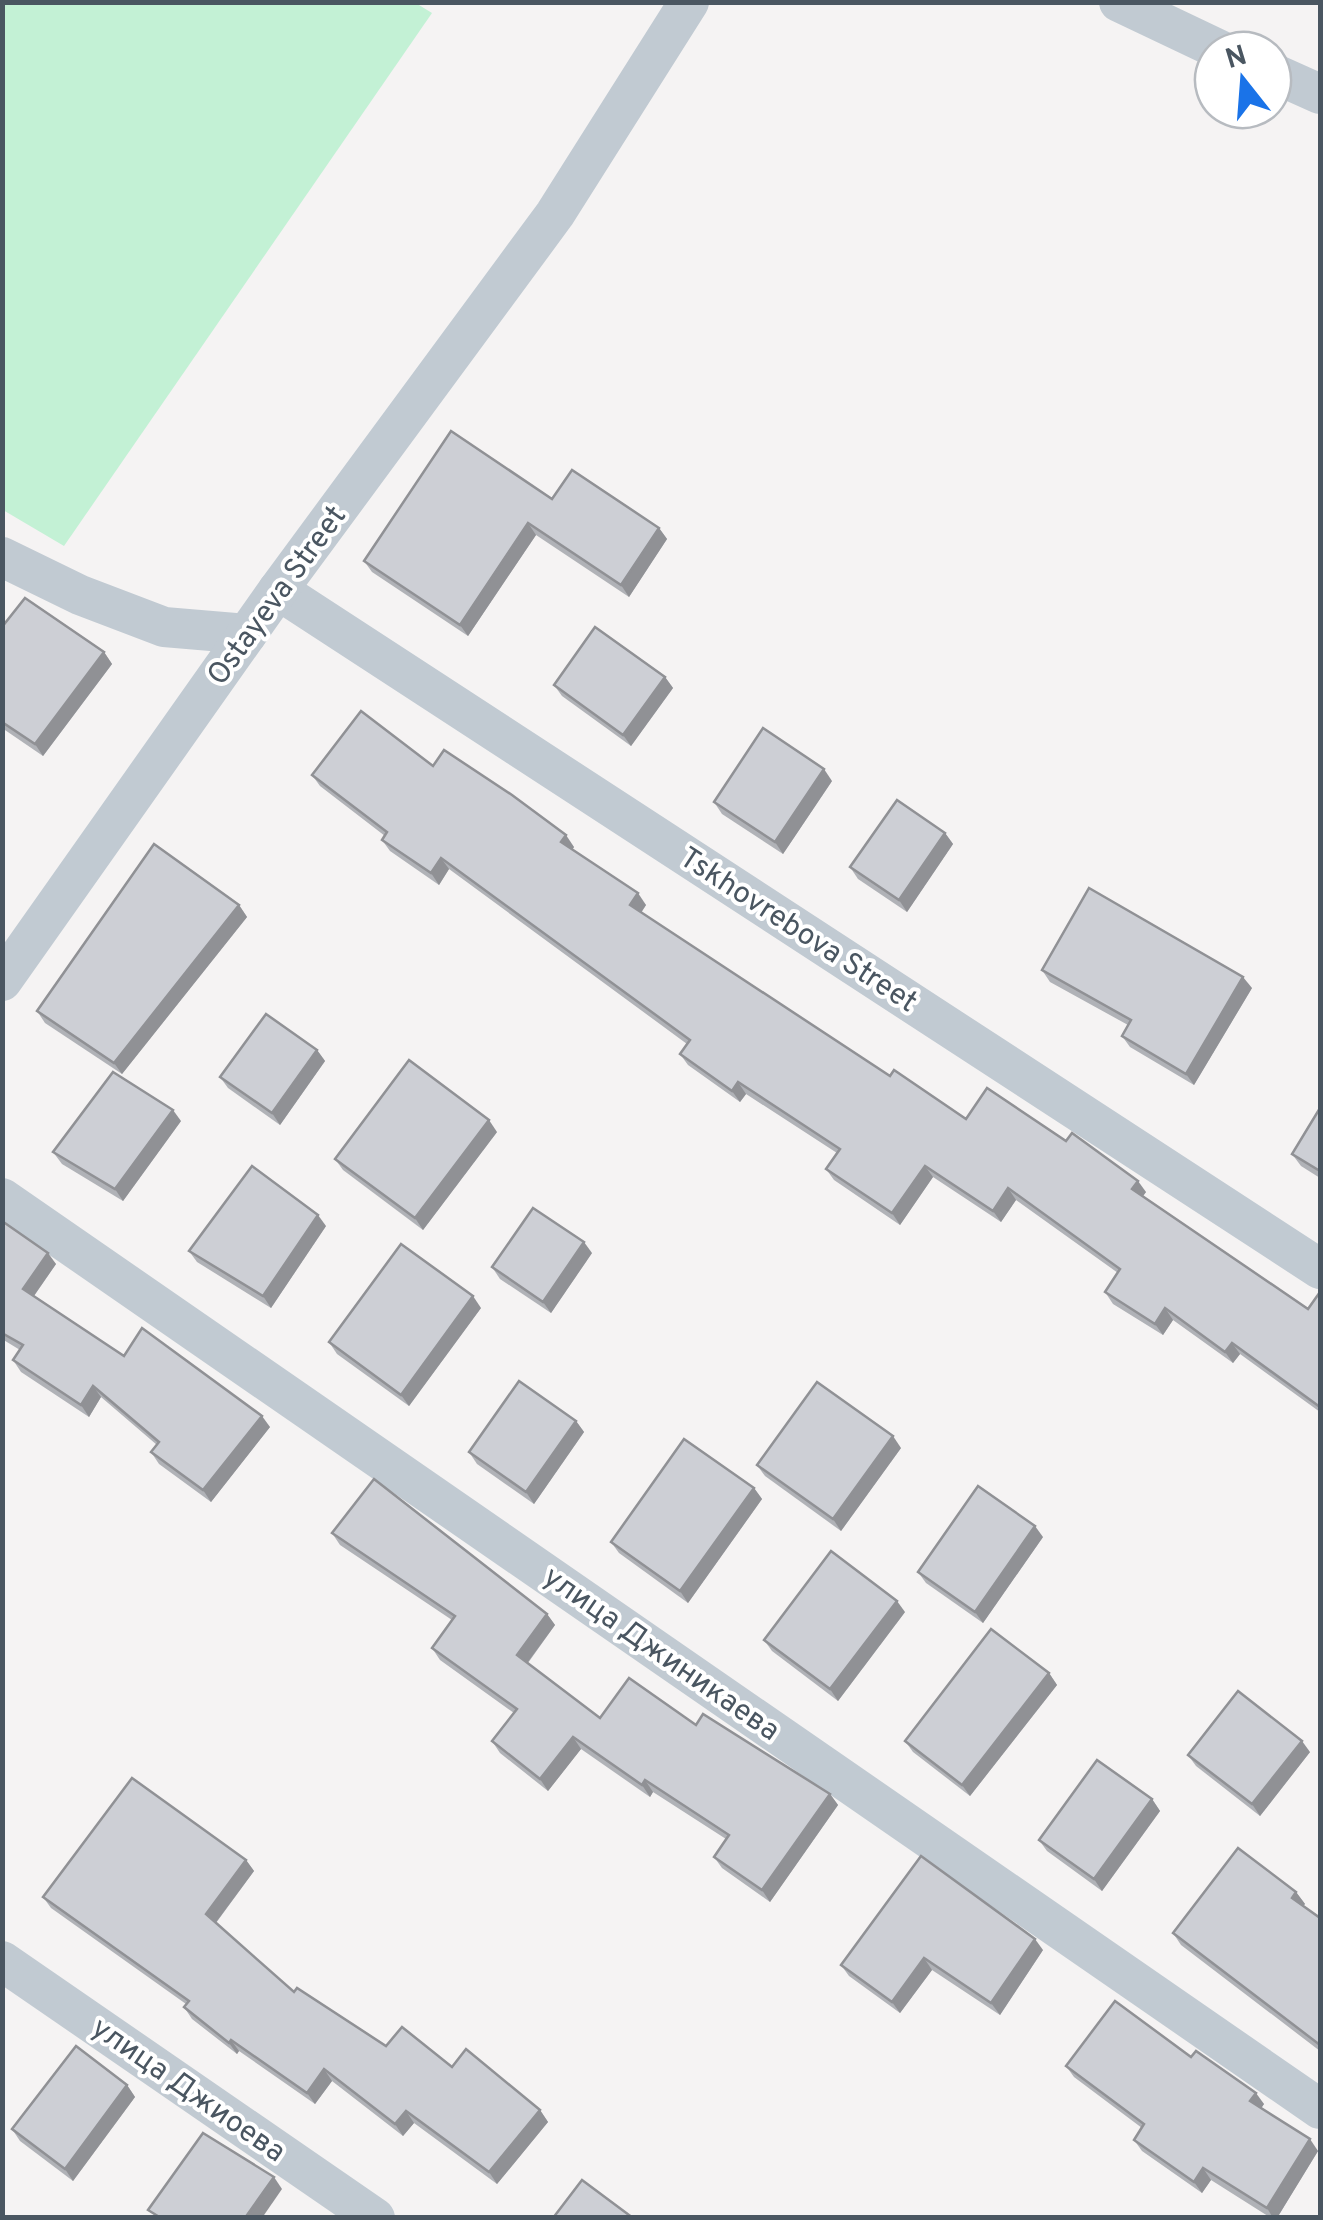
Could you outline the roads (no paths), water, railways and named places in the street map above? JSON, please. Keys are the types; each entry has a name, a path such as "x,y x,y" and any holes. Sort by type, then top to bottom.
{"street":[{"name":"Ostayeva Street","path":"2,981 246,634 555,214 689,2"},
{"path":"1119,2 1193,37"},
{"path":"1293,83 1320,94"},
{"path":"2,557 80,596 164,627 246,634"},
{"name":"Tskhovrebova Street","path":"278,590 1320,1269"},
{"name":"улица Джиникаева","path":"2,1198 1320,2109"},
{"name":"улица Джиоева","path":"2,1962 375,2218"}]}
